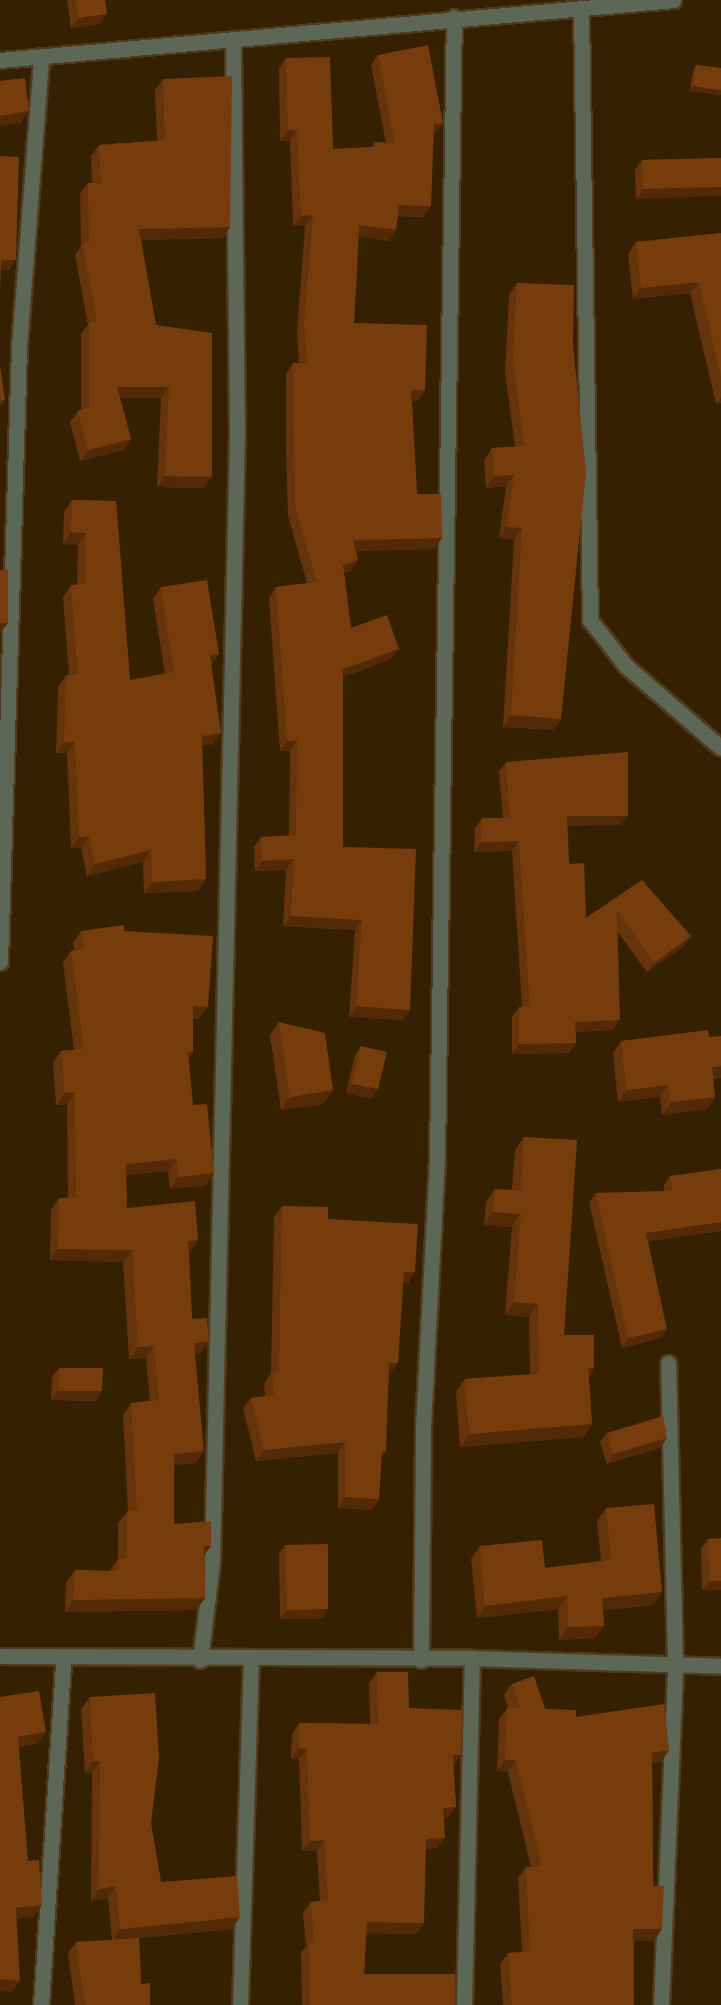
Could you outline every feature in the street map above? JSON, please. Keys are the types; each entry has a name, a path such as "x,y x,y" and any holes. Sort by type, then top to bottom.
{"street":[{"path":"0,60 454,17 496,7 581,8 673,0"},
{"path":"581,8 590,620 626,666 721,748"},
{"path":"421,1660 423,1425 437,1145 454,17"},
{"path":"200,1660 212,1562 237,444 233,39"},
{"path":"0,962 19,346 41,57"},
{"path":"662,2005 675,1664 668,1363"},
{"path":"0,1656 63,1660 251,1661 472,1658 721,1665"},
{"path":"464,2005 472,1658"},
{"path":"41,2005 63,1660"},
{"path":"240,2005 251,1661"}],"building":[{"path":"76,0 105,0 107,14 78,18"},
{"path":"428,45 443,123 434,124 431,206 399,205 396,230 359,225 354,323 427,325 425,390 411,390 417,494 441,494 442,538 353,540 358,560 343,565 351,628 387,615 399,649 343,669 343,847 416,849 410,1010 356,1006 362,920 291,916 294,859 262,861 261,837 296,835 297,740 287,741 276,587 317,582 295,506 293,363 307,363 304,323 313,215 301,216 297,130 288,130 286,58 330,57 333,149 375,147 375,142 395,143 378,55"},
{"path":"696,65 721,68 721,90 693,86"},
{"path":"232,76 230,227 139,229 156,325 212,333 212,477 165,476 169,387 117,387 131,439 88,450 78,411 89,407 89,323 97,322 83,244 89,243 88,183 101,183 99,145 165,140 163,79"},
{"path":"25,78 29,111 0,116 0,81"},
{"path":"0,156 19,157 16,260 1,260 0,297"},
{"path":"721,158 721,187 643,189 642,160"},
{"path":"721,233 721,378 699,282 641,288 636,242"},
{"path":"517,283 574,285 573,345 586,472 561,719 511,715 522,528 507,527 514,475 494,476 492,448 524,446 513,359"},
{"path":"0,365 5,400 0,401"},
{"path":"72,500 116,501 130,680 174,672 161,587 207,580 219,654 210,655 221,733 202,736 206,879 152,882 151,850 95,864 89,836 79,837 75,742 64,742 66,675 78,675 71,585 85,584 86,533 71,532"},
{"path":"8,569 8,623 0,623 0,570"},
{"path":"628,752 628,816 567,816 569,864 584,863 586,918 642,880 691,936 654,963 617,910 620,1020 575,1022 576,1043 519,1044 519,1007 530,1006 519,841 481,842 482,818 510,818 506,762"},
{"path":"124,925 124,931 213,936 208,1007 193,1006 193,1052 188,1052 193,1105 207,1104 214,1173 178,1177 177,1159 126,1164 127,1208 195,1201 198,1240 188,1241 192,1319 207,1318 209,1342 194,1343 204,1451 174,1454 174,1524 211,1521 211,1546 204,1546 205,1598 73,1600 75,1570 118,1571 118,1559 127,1558 127,1511 137,1511 131,1403 159,1400 154,1346 138,1347 132,1250 58,1249 59,1198 76,1198 75,1092 65,1093 61,1051 84,1049 71,951 84,949 81,931"},
{"path":"279,1022 325,1033 333,1090 290,1097"},
{"path":"708,1030 709,1037 721,1036 721,1066 712,1067 715,1097 671,1102 668,1085 627,1090 621,1041"},
{"path":"361,1046 387,1052 378,1089 352,1084"},
{"path":"524,1137 577,1140 564,1335 594,1335 594,1368 588,1368 592,1424 469,1434 465,1379 539,1374 538,1304 514,1302 521,1214 493,1212 495,1189 521,1191"},
{"path":"721,1169 721,1222 646,1233 667,1329 628,1338 596,1193 672,1191 670,1176"},
{"path":"282,1206 328,1207 328,1219 418,1224 415,1272 404,1272 398,1363 389,1363 386,1451 382,1451 379,1499 345,1497 345,1442 264,1450 251,1398 274,1395 272,1373 279,1372"},
{"path":"59,1368 103,1368 102,1391 58,1391"},
{"path":"663,1416 667,1438 613,1454 607,1433"},
{"path":"654,1504 662,1592 602,1598 604,1626 568,1627 567,1596 485,1606 480,1546 542,1540 545,1568 611,1560 606,1508"},
{"path":"721,1538 721,1581 709,1581 708,1539"},
{"path":"328,1544 328,1609 287,1610 285,1545"},
{"path":"377,1672 408,1672 409,1708 462,1710 461,1755 453,1755 456,1807 443,1808 445,1838 426,1839 424,1923 367,1922 364,1974 455,1974 455,2005 310,2005 309,1943 314,1943 311,1902 328,1900 324,1840 310,1841 307,1749 299,1748 299,1723 378,1724"},
{"path":"534,1676 545,1709 576,1710 576,1717 664,1704 669,1750 652,1753 653,1886 664,1886 662,1929 633,1929 634,2005 512,2005 508,1953 530,1951 526,1867 542,1866 516,1760 505,1760 507,1708 520,1708 512,1684"},
{"path":"39,1691 46,1732 18,1737 28,1861 39,1860 42,1905 16,1908 20,1981 0,1979 0,1697"},
{"path":"155,1693 159,1758 151,1823 161,1882 237,1876 240,1917 120,1929 116,1886 99,1889 100,1761 93,1761 90,1697"},
{"path":"139,1938 141,1984 150,1983 150,2005 85,2005 76,1942"}]}
